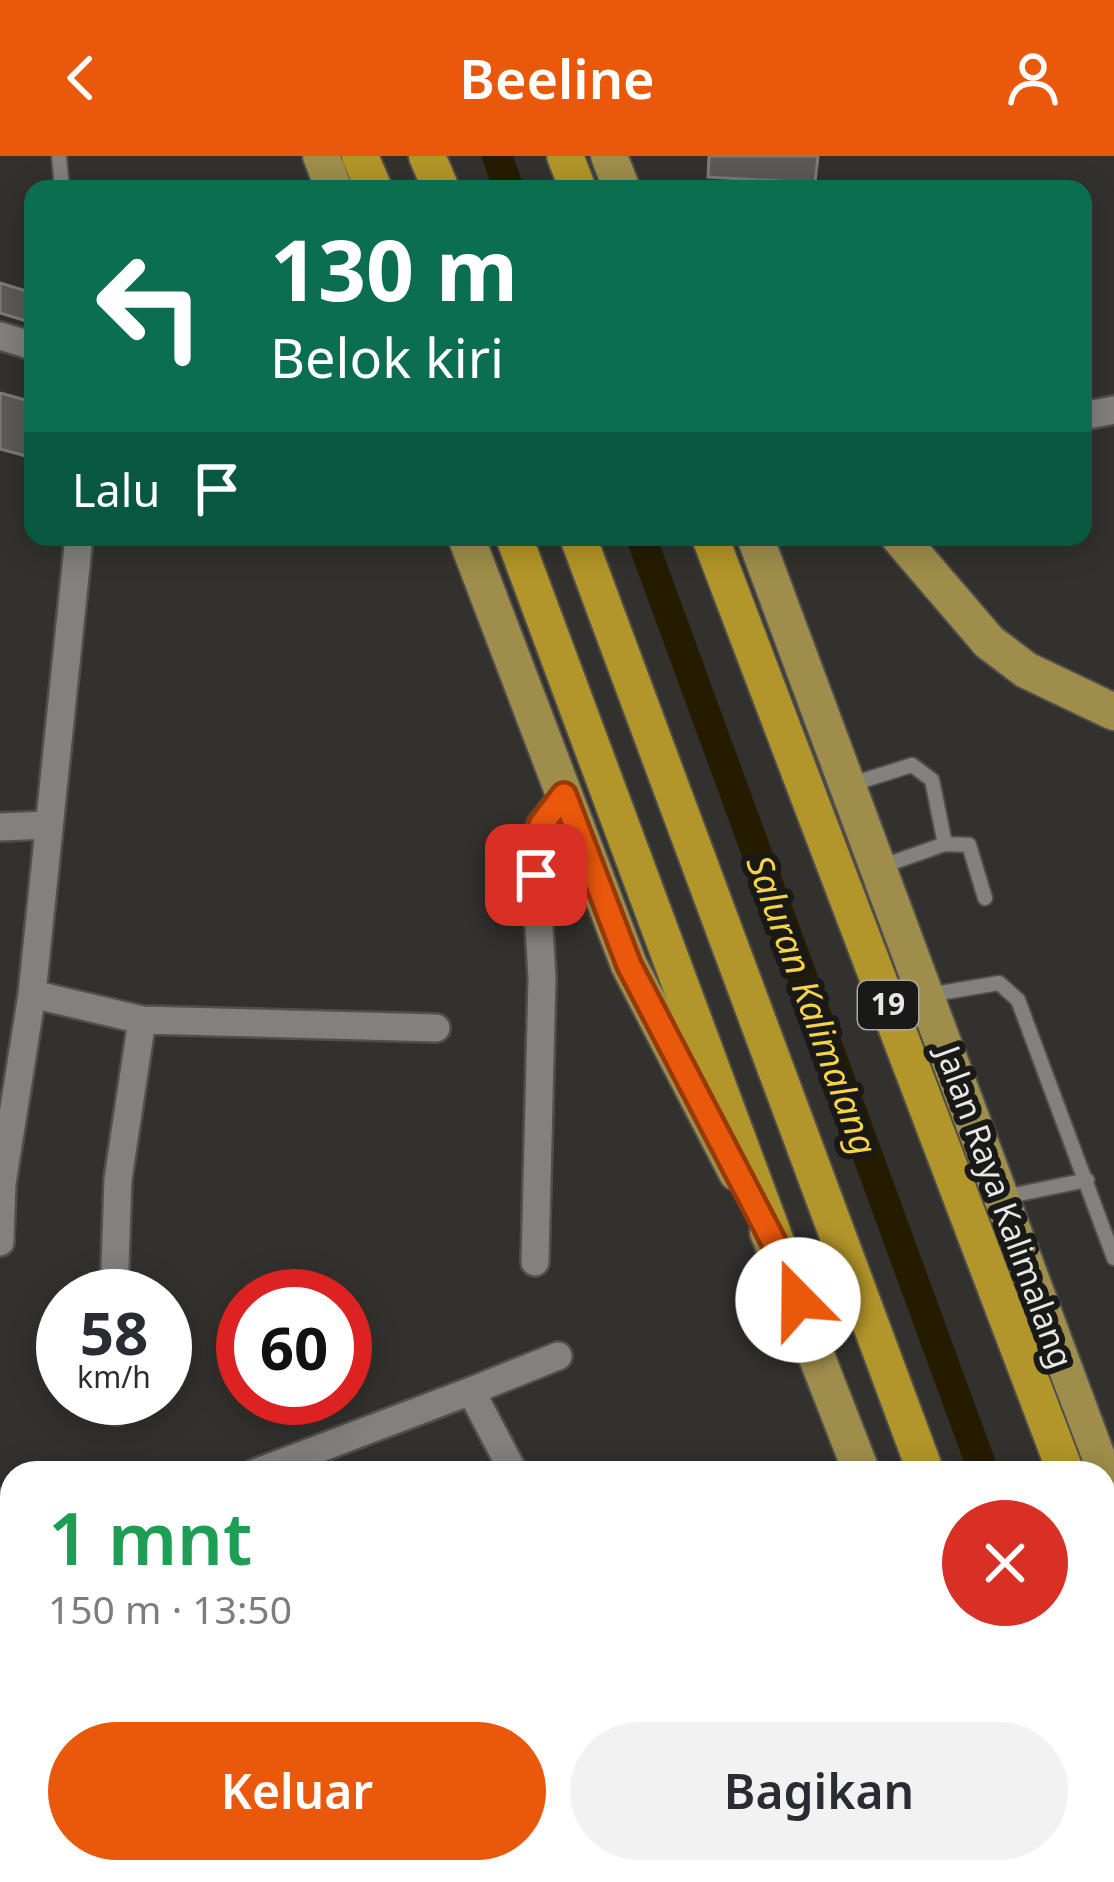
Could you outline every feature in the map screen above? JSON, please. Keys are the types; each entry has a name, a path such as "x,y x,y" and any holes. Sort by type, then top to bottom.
{"highway":[{"path":"517,546 782,1258"},
{"path":"581,546 922,1461"},
{"name":"19","path":"713,546 1061,1461"}],"main road":[{"path":"469,546 629,965 782,1258 858,1461"},
{"name":"Jalan Raya Kalimalang","path":"762,546 1098,1461"},
{"path":"909,546 989,642 1026,670 1114,712"}],"street":[{"path":"0,1242 13,1034 32,994 78,546"},
{"path":"535,1262 542,978 536,875 541,825 564,795"},
{"path":"0,827 47,825"},
{"path":"32,994 142,1020 436,1028"},
{"path":"115,1269 118,1179 142,1020"},
{"path":"287,1461 557,1356"},
{"path":"471,1391 508,1461"}],"lane":[{"path":"849,785 912,765 932,780 946,844"},
{"path":"880,867 946,844 969,845 985,898"},
{"path":"927,995 999,983 1010,989 1114,1258"},
{"path":"1000,1198 1087,1180"}],"building":[{"path":"709,156 818,156 815,180 708,177"},
{"path":"0,283 24,290 24,320 0,313"},
{"path":"0,393 24,400 24,455 0,449"}],"waterway":[{"path":"497,156 506,180"},
{"name":"Saluran Kalimalang","path":"644,546 980,1461"}],"route":[{"path":"536,875 541,825 564,795 629,965 782,1258 798,1300"}]}
